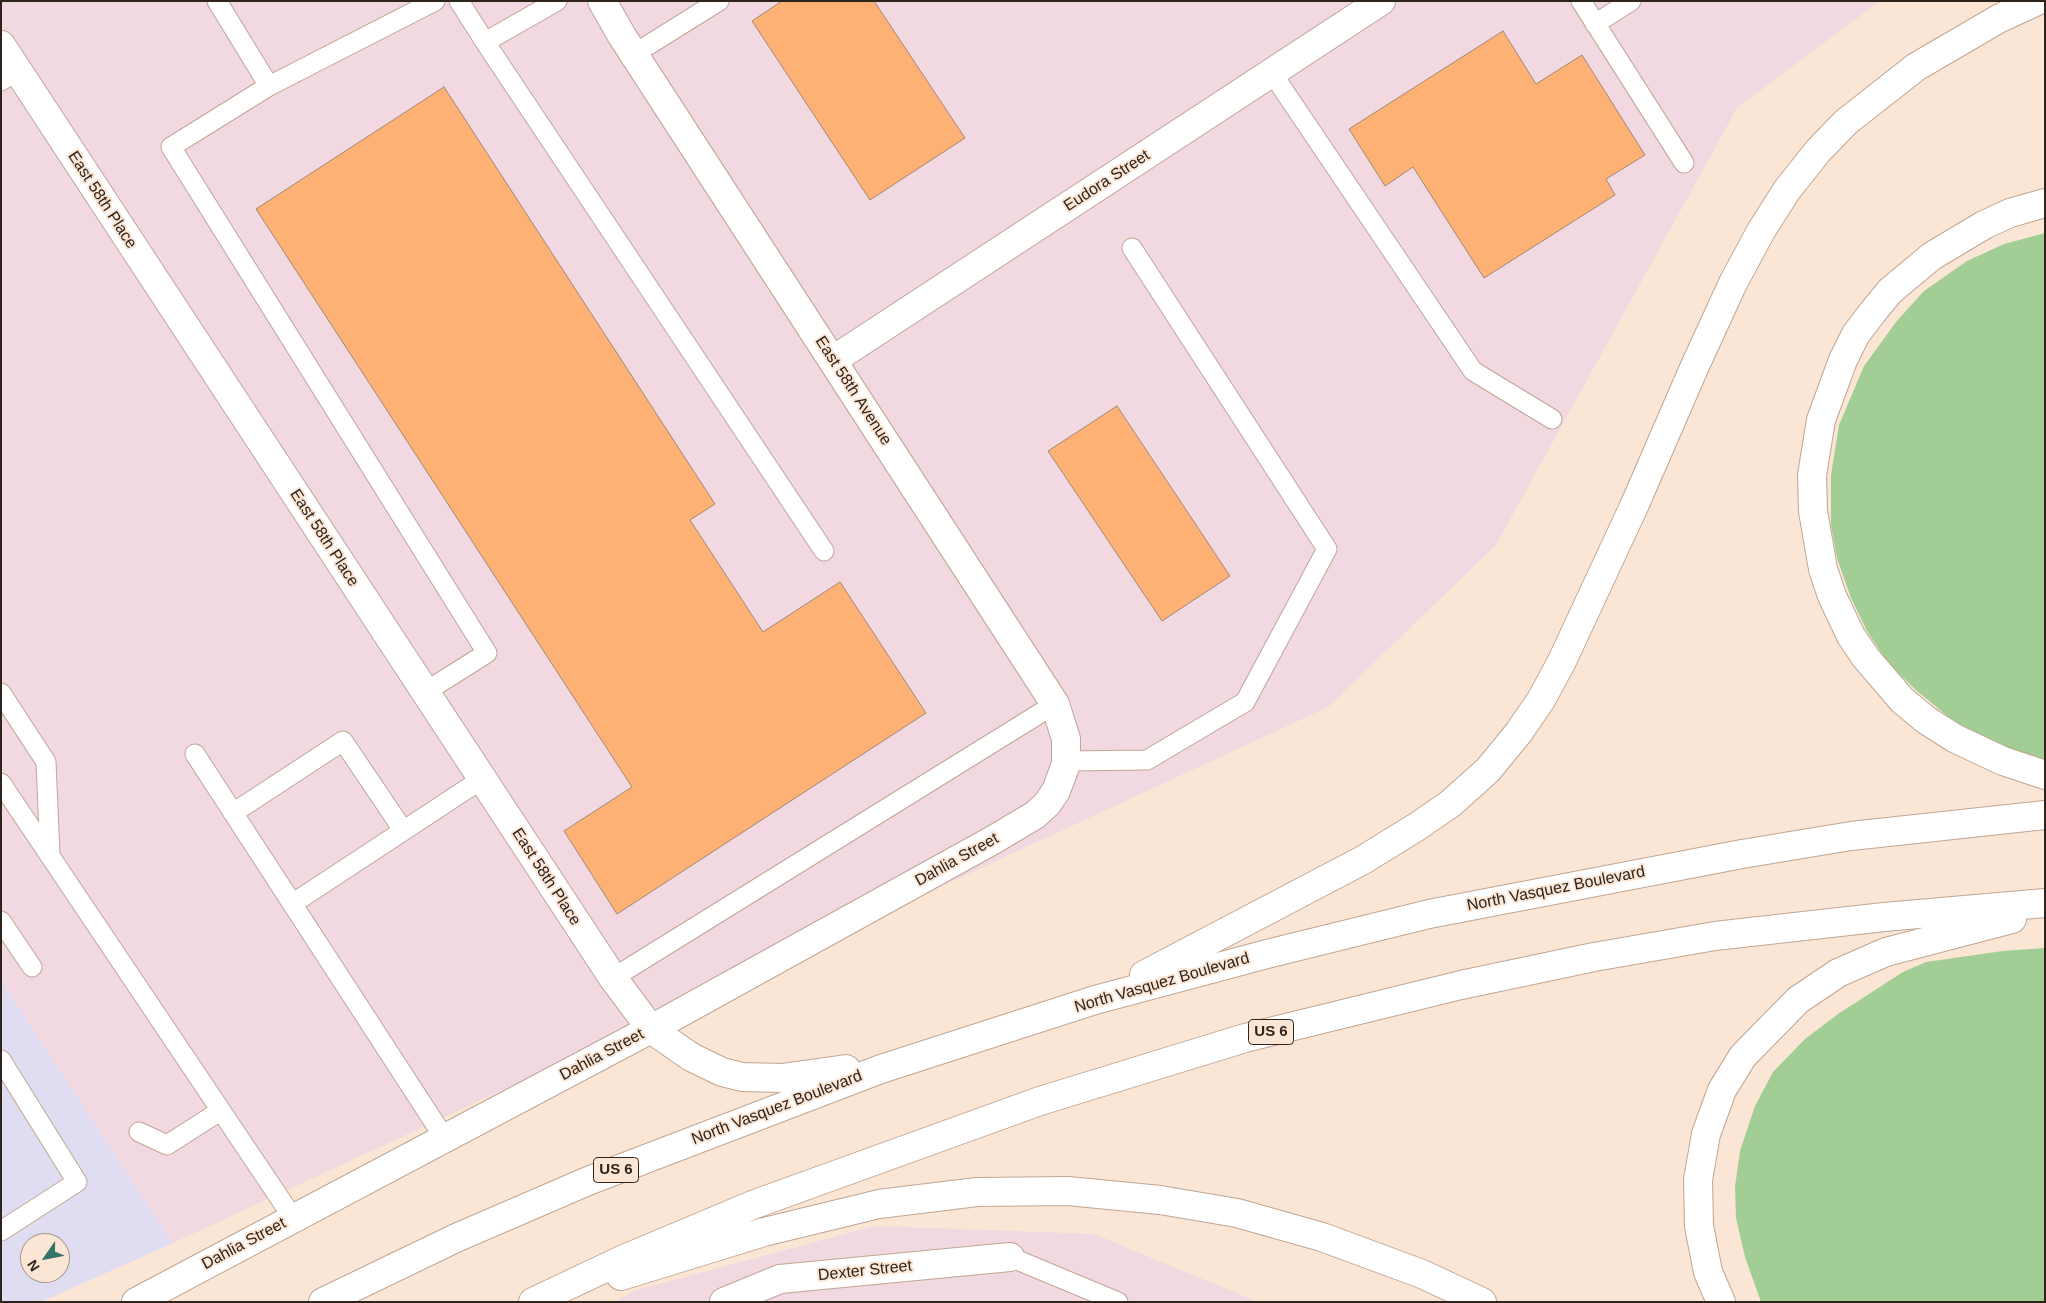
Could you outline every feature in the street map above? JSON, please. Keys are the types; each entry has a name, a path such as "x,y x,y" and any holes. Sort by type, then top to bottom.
{"main road":[{"name":"East 58th Avenue","path":"602,1 634,54 1055,704 1066,739 1066,761 1056,791"},
{"name":"Eudora Street","path":"833,360 1381,1"},
{"path":"1095,1000 1363,860 1450,804 1488,770 1519,732 1541,700 1562,661 1635,504 1733,283 1760,231 1787,190 1846,122 1916,67 2000,18 2037,1"},
{"name":"East 58th Place","path":"1,46 9,75 425,692 613,978 651,1029 691,1057 722,1072 742,1077 768,1078 814,1075 916,1057"},
{"path":"2045,204 2010,213 1984,225 1932,256 1890,291 1856,334 1843,360 1821,420 1812,475 1813,511 1823,568 1832,596 1850,636 1866,658 1902,700 1926,720 1956,739 2002,761 2045,775"},
{"name":"Dahlia Street","path":"136,1302 651,1029 994,840 1035,815 1056,791"},
{"name":"North Vasquez Boulevard","path":"323,1302 456,1238 588,1181 916,1057 1095,1000 1267,954 1468,906 1751,852 1851,836 2045,815"},
{"name":"US 6","path":"535,1302 624,1259 755,1204 1040,1101 1244,1038 1461,985 1594,957 1715,936 1884,917 2045,903"},
{"path":"1721,1302 1708,1272 1699,1226 1698,1180 1706,1134 1722,1090 1744,1056 1798,1000 1838,973 1886,952 2045,910"},
{"path":"535,1302 764,1232 879,1204 977,1192 1059,1191 1160,1200 1237,1213 1322,1237 1422,1274 1482,1302"},
{"name":"Dexter Street","path":"724,1302 780,1279 1010,1257"}],"lane":[{"path":"217,1 269,86"},
{"path":"425,692 487,653 170,147 269,86 435,1"},
{"path":"460,1 485,42 824,551"},
{"path":"485,42 557,1"},
{"path":"634,54 719,1"},
{"path":"1581,1 1684,163"},
{"path":"1595,24 1631,1"},
{"path":"1272,73 1473,371 1552,419"},
{"path":"1066,761 1147,760 1244,702 1327,549 1132,248"},
{"path":"1,693 46,762 50,856"},
{"path":"613,978 1055,704"},
{"path":"233,813 343,741 403,830"},
{"path":"195,754 445,1139"},
{"path":"292,904 482,779"},
{"path":"1,783 293,1218"},
{"path":"1,921 32,967"},
{"path":"1,1060 78,1182 1,1231"},
{"path":"139,1132 167,1145 220,1111"},
{"path":"1010,1257 1118,1302"}],"shaded area":[{"path":"1,1 1880,1 1737,108 1496,545 1328,707 173,1243 1,980"},
{"path":"1,980 173,1243 41,1302 1,1302"},
{"path":"874,1226 1094,1234 1258,1302 614,1302 637,1290"}],"green space":[{"path":"2045,233 2045,762 1984,739 1950,718 1917,691 1888,663 1867,631 1851,598 1837,558 1831,525 1831,475 1839,425 1864,366 1896,322 1924,291 1967,261 2004,244"},
{"path":"2045,948 2045,1302 1761,1302 1745,1257 1736,1218 1735,1187 1740,1151 1755,1106 1773,1072 1805,1039 1838,1014 1903,972 1926,962 2003,951"}],"building":[{"path":"782,1 874,1 965,138 870,200 752,21"},
{"path":"1503,31 1536,84 1582,55 1645,155 1606,179 1615,195 1484,278 1413,167 1385,186 1349,129"},
{"path":"444,87 715,504 690,520 763,632 840,582 926,713 617,914 564,831 632,787 256,209"},
{"path":"1117,406 1230,576 1162,621 1048,451"}]}
